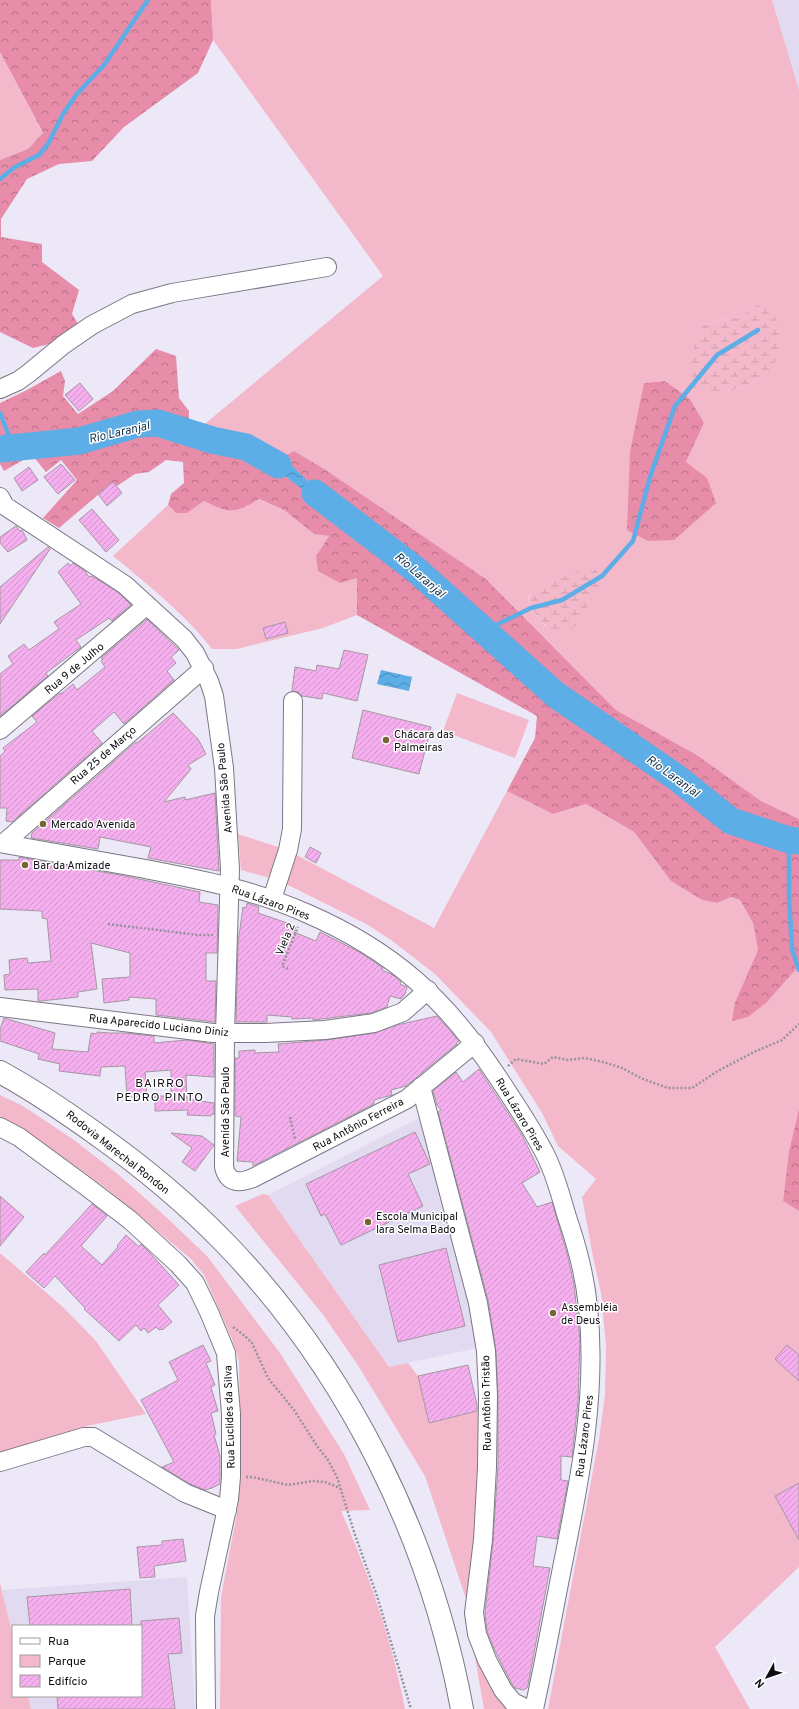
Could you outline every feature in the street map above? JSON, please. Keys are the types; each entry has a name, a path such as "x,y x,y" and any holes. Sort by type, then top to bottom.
{"main road":[{"name":"Rodovia Marechal Rondon","path":"0,1072 63,1110 132,1160 178,1199 224,1242 265,1289 303,1338 342,1396 370,1444 397,1499 421,1557 440,1616 456,1676 462,1709"}],"street":[{"path":"2,388 29,374 63,345 92,325 132,304 172,293 327,266"},
{"name":"Avenida São Paulo","path":"2,505 114,577 147,605 184,639 195,653 204,668 214,696 224,768 228,819 230,887 225,1033 224,1167 230,1178"},
{"name":"Rua 9 de Julho","path":"0,730 147,605"},
{"name":"Rua 25 de Março","path":"2,843 204,668"},
{"path":"272,900 288,850 292,829 293,701"},
{"name":"Rua Lázaro Pires","path":"2,843 215,882 305,912 380,952 406,971 428,990 475,1043 538,1141 551,1167 577,1249 588,1306 590,1373 585,1444 534,1709"},
{"name":"Rua Aparecido Luciano Diniz","path":"0,1007 213,1033 310,1031 374,1023 391,1018 403,1012 428,990"},
{"name":"Rua Antônio Ferreira","path":"230,1178 236,1182 242,1182 253,1178 406,1099 475,1043"},
{"name":"Rua Antônio Tristão","path":"421,1087 478,1303 486,1351 488,1396 487,1467 483,1540 474,1613 477,1634 486,1660 503,1690 513,1702 526,1709"},
{"name":"Rua Euclides da Silva","path":"0,1127 19,1137 130,1220 187,1273 195,1283 226,1353 229,1372 231,1414 231,1477 227,1510 205,1616 206,1709"},
{"path":"0,1462 84,1437 94,1437 185,1493 227,1510"}],"path":[{"name":"Viela 2","path":"288,969 282,966 305,912"},
{"path":"108,924 198,935 229,936"},
{"path":"496,1074 516,1059 544,1064 553,1057 568,1060 585,1058 622,1068 643,1079 668,1088 692,1088 722,1068 782,1040 799,1024"},
{"path":"290,1117 299,1155"},
{"path":"209,1312 245,1336 252,1343 268,1378 294,1410 317,1446 328,1460 337,1477 355,1535 377,1596 411,1709"},
{"path":"231,1477 252,1477 288,1485 313,1481 325,1482 341,1488"}],"shaded area":[{"path":"772,0 799,0 799,90"},
{"name":"Escola Municipal Iara Selma Bado","path":"421,1117 474,1324 477,1348 389,1367 268,1195"},
{"path":"187,1577 195,1709 31,1709 28,1697 142,1697 142,1625 12,1625 12,1632 2,1590"}],"green space":[{"path":"0,0 211,0 213,40 198,73 124,127 92,161 59,164 27,179 1,219 1,237 42,244 42,262 79,290 72,314 80,327 57,342 33,348 0,332 0,160 28,149 43,133 0,52"},
{"path":"211,0 772,0 799,90 799,819 761,801 697,755 616,710 486,579 326,470 294,451 344,516 189,437 383,276 213,40","holes":["760,303 766,376 749,385 727,392 693,350 702,326 728,318 738,318","665,381 690,399 704,423 686,462 644,383","568,575 589,603 583,616 545,626 531,608 529,604 529,596 553,581"]},
{"path":"0,52 43,134 28,149 0,160"},
{"path":"760,303 772,311 778,323 781,338 777,359 766,376 749,385 727,392 709,394 691,386 689,371 691,356 702,326 728,318 738,318"},
{"path":"156,349 176,356 179,398 189,411 189,437 214,444 281,473 311,496 342,514 283,457 294,451 326,470 486,579 616,710 697,755 761,801 799,819 799,966 767,1002 748,1017 732,1021 735,1002 758,950 753,923 740,900 731,897 717,903 702,900 671,881 634,832 586,804 553,814 507,791 535,738 537,716 357,615 357,578 340,583 318,571 316,556 329,536 314,534 284,510 259,499 237,510 226,510 204,501 187,513 176,513 168,505 171,494 184,483 183,462 166,460 149,472 135,474 117,486 113,482 59,528 43,518 77,480 61,460 46,472 32,455 4,471 0,464 0,403 61,371 65,381 63,396 78,414 113,391"},
{"path":"665,381 690,399 704,423 686,462 707,478 716,503 674,540 648,541 627,530 630,452 644,383"},
{"path":"258,499 284,510 314,534 329,536 316,556 357,578 357,615 323,628 237,649 212,649 202,636 178,612 152,588 113,556 168,505 176,513 187,513 204,501 226,510 237,510"},
{"path":"587,568 595,569 602,576 598,590 579,623 573,628 563,630 553,629 544,624 532,608 529,599 530,596 534,591 548,583"},
{"path":"457,693 529,720 515,758 443,731"},
{"path":"507,791 553,814 586,804 634,832 671,881 702,900 717,903 731,897 740,900 753,923 758,950 735,1002 767,1002 799,966 799,1109 789,1151 783,1201 799,1211 799,1567 715,1647 750,1709 548,1709 599,1439 605,1395 606,1345 601,1293 582,1197 596,1179 558,1146 542,1113 491,1032 435,974 391,940 368,925 286,884 293,853 434,928"},
{"path":"238,834 281,848 270,878 241,870"},
{"path":"0,1095 23,1106 74,1140 119,1175 165,1216 207,1256 280,1353 344,1454 370,1510 341,1511 379,1608 400,1683 405,1709 220,1709 221,1597 237,1513 241,1476 239,1361 232,1339 204,1275 191,1259 107,1189 25,1130 0,1116"},
{"path":"799,1109 799,1211 783,1201 789,1151"},
{"path":"263,1194 268,1195 389,1367 408,1363 418,1376 429,1423 482,1410 476,1523 466,1599 425,1476 359,1367 324,1316 235,1206"},
{"path":"0,1253 63,1307 96,1341 146,1414 87,1426 0,1453"},
{"path":"0,1583 12,1632 12,1697 28,1697 31,1709 0,1709"},
{"path":"470,1629 473,1639 507,1709 484,1709"}],"water":[{"path":"250,442 283,457 344,516 311,496 281,473 242,452"},
{"path":"381,670 412,677 409,691 377,684"}],"building":[{"path":"80,383 93,399 79,411 65,395"},
{"path":"61,464 75,480 58,494 44,477"},
{"path":"29,467 38,480 22,491 14,478"},
{"path":"113,482 122,493 107,506 98,494"},
{"path":"92,509 119,540 106,552 79,520"},
{"path":"16,526 20,531 22,530 27,540 8,552 0,543 0,537"},
{"path":"48,547 50,549 0,624 0,587"},
{"path":"68,563 70,566 73,563 85,571 89,577 92,576 119,593 131,605 112,621 109,618 76,640 81,647 46,673 48,676 0,716 0,674 13,664 8,656 24,644 29,650 59,629 54,622 81,604 58,572"},
{"path":"147,619 179,650 171,657 176,663 167,671 174,680 124,724 114,712 92,731 102,743 12,822 6,821 7,808 0,808 0,756 5,751 3,748 37,722 32,716 60,693 61,694 73,684 77,690 105,667 101,661 103,659 101,658"},
{"path":"285,622 288,633 266,639 263,628"},
{"path":"344,650 368,655 357,701 323,693 322,699 302,696 298,692 292,691 295,667 316,671 317,665 339,669"},
{"path":"363,710 431,727 419,774 352,758"},
{"path":"173,713 198,739 206,754 188,765 191,769 164,802 185,797 185,800 215,793 219,871 148,858 151,847 100,837 98,849 31,838 32,833 136,742 137,743"},
{"path":"310,847 321,853 316,863 305,857"},
{"path":"19,857 125,876 200,892 199,902 218,905 217,953 206,953 206,981 216,981 215,1022 156,1015 156,999 129,997 129,1000 104,1003 102,979 130,977 130,953 91,943 97,989 78,992 78,997 41,1001 38,1001 38,989 5,990 4,975 10,974 9,960 27,958 28,963 51,961 47,919 42,918 42,911 0,909 0,860 19,860"},
{"path":"247,903 259,907 258,913 296,926 294,932 316,941 320,932 361,953 383,968 382,970 393,975 401,982 400,984 407,987 405,994 401,999 390,996 387,1007 371,1013 313,1020 313,1018 292,1019 292,1017 267,1015 267,1022 236,1022 238,943 243,907 246,908"},
{"path":"437,1016 459,1041 406,1086 391,1090 392,1095 374,1100 374,1104 253,1166 253,1162 237,1161 241,1117 235,1116 235,1058 239,1058 239,1051 255,1050 255,1053 279,1052 278,1044 326,1040 375,1033 397,1025"},
{"path":"4,1018 55,1033 52,1049 88,1052 91,1033 97,1034 97,1032 154,1036 154,1043 187,1040 214,1044 214,1077 186,1075 187,1099 214,1103 214,1114 211,1116 187,1115 188,1110 155,1111 155,1096 171,1096 171,1070 145,1072 147,1097 127,1097 125,1066 101,1067 100,1076 59,1071 60,1064 38,1059 39,1054 0,1041 0,1029"},
{"path":"479,1069 521,1133 540,1172 522,1183 537,1207 552,1202 567,1253 574,1285 580,1339 578,1401 572,1457 561,1456 561,1480 568,1481 557,1539 537,1536 533,1566 550,1568 528,1685 527,1688 523,1690 515,1688 512,1684 495,1651 487,1631 485,1613 493,1541 498,1466 498,1396 496,1351 488,1300 438,1112 441,1110 437,1105 433,1091 456,1072 463,1082"},
{"path":"415,1132 430,1164 408,1174 423,1206 341,1245 325,1214 321,1216 306,1184"},
{"path":"171,1133 202,1136 214,1145 195,1171 182,1162 192,1148"},
{"path":"0,1196 24,1217 0,1246"},
{"path":"92,1204 107,1216 81,1246 102,1265 118,1247 117,1246 126,1235 139,1247 141,1244 179,1285 158,1305 172,1322 162,1330 159,1330 156,1327 148,1333 144,1328 141,1331 136,1325 119,1341 84,1309 85,1308 55,1276 44,1288 26,1272 44,1253 45,1255"},
{"path":"446,1248 465,1326 398,1342 379,1265"},
{"path":"203,1345 211,1361 206,1363 215,1385 211,1387 218,1411 211,1413 216,1434 214,1435 220,1456 220,1484 205,1490 190,1484 162,1467 174,1462 141,1400 178,1380 169,1362"},
{"path":"787,1345 799,1355 799,1381 775,1359"},
{"path":"468,1365 477,1411 429,1423 418,1376"},
{"path":"799,1483 799,1540 775,1496"},
{"path":"183,1539 186,1561 154,1566 155,1577 140,1578 137,1547 162,1545 162,1541"},
{"path":"130,1589 132,1625 30,1625 27,1597"},
{"path":"179,1618 182,1653 168,1654 175,1709 58,1709 57,1697 142,1697 141,1621"}],"waterway":[{"path":"0,179 15,167 39,155 48,144 63,114 76,95 104,65 148,0"},
{"path":"484,631 531,608 562,600 602,576 633,541 650,477 675,406 717,355 758,330"},
{"path":"0,413 14,448"},
{"name":"Rio Laranjal","path":"0,449 79,441 138,424 158,423 212,440 246,447 278,465"},
{"name":"Rio Laranjal","path":"315,493 415,569 556,695 676,777 731,821 789,840 799,841"},
{"path":"789,840 789,898 792,949 799,970"}],"place":[{"name":"Chácara das Palmeiras","path":"386,740"},
{"name":"Mercado Avenida","path":"43,824"},
{"name":"Bar da Amizade","path":"25,865"},
{"name":"Escola Municipal Iara Selma Bado","path":"368,1222"},
{"name":"Assembléia de Deus","path":"553,1313"}],"district":[{"name":"BAIRRO PEDRO PINTO","path":"160,1090"}]}
